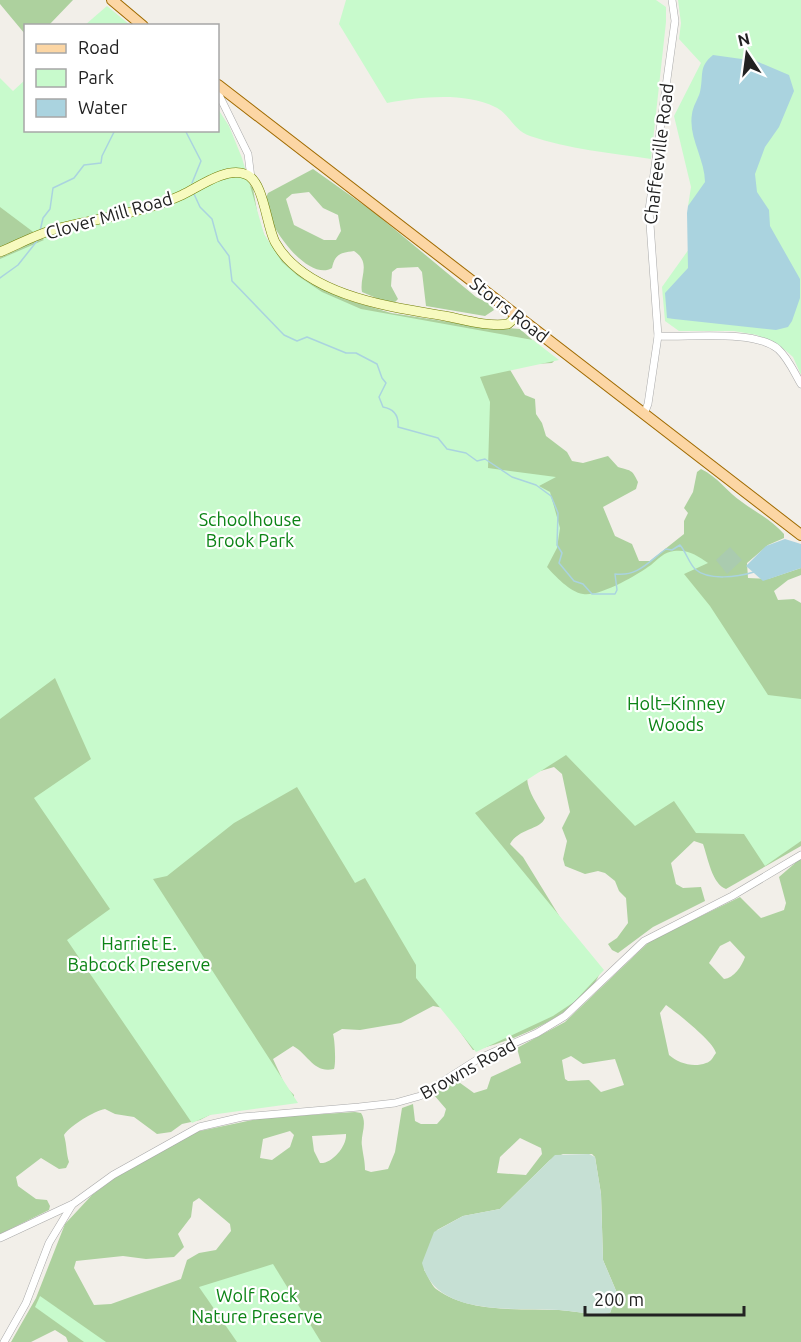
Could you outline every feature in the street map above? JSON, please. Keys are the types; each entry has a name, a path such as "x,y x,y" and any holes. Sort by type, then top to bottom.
{"main road":[{"path":"112,0 141,24"},
{"name":"Storrs Road","path":"219,86 801,535"}],"street":[{"name":"Chaffeeville Road","path":"644,414 648,404 658,336 649,210 675,21 672,0"},
{"path":"219,95 248,154 251,178 258,188 276,243 295,265 328,286 360,300 391,308 486,323 508,324 517,316"},
{"name":"Clover Mill Road","path":"0,252 41,235 146,209 232,173 251,178"},
{"path":"658,336 748,338 772,345 783,354 801,384"},
{"name":"Browns Road","path":"0,1238 73,1204 122,1169 200,1128 242,1117 395,1103 420,1096 478,1059 537,1033 565,1016 644,941 732,896 801,855"},
{"path":"4,1342 26,1303 49,1244 73,1204"}],"green space":[{"path":"0,0 73,0 50,24 24,24 24,33 0,4"},
{"path":"346,0 656,0 666,7 666,22 651,159 574,147 530,136 524,134 500,110 470,99 442,97 387,103 339,24"},
{"path":"678,0 801,0 801,375 793,357 785,350 757,335 734,331 679,331 665,321 662,287 689,249 688,206 691,187 674,116 701,63 679,39 681,23"},
{"path":"107,6 129,24 86,24"},
{"name":"Schoolhouse Brook Park","path":"0,78 13,91 24,81 24,132 219,132 219,111 229,126 242,158 264,234 282,262 298,276 322,292 361,309 533,340 559,360 480,377 490,402 488,468 556,477 539,486 550,492 560,528 557,548 547,567 563,583 578,593 590,594 608,589 637,574 670,552 688,552 708,563 684,574 710,606 768,695 801,699 801,841 765,866 744,834 696,833 674,801 635,826 566,755 475,813 604,970 574,1002 553,1016 476,1052 416,978 416,965 365,878 355,883 297,787 234,823 167,876 153,879 298,1103 210,1115 192,1123 67,940 110,909 34,798 91,759 55,678 0,719 0,259 44,240 0,207"},
{"path":"0,124 24,130 24,132 35,132 246,181 253,188 258,217 265,238 279,255 308,278 344,299 391,313 469,325 520,329 555,360 552,363 516,365 509,368 525,395 535,399 536,414 546,436 567,452 572,461 583,463 608,456 618,467 631,471 636,478 638,482 636,489 603,507 615,536 632,544 639,561 650,561 684,534 684,521 688,513 684,508 693,492 697,472 701,469 784,534 784,538 768,545 747,563 748,578 768,579 801,568 801,575 788,580 774,591 778,600 794,599 801,603 801,846 726,889 717,882 703,844 694,841 671,863 676,884 683,888 701,887 705,901 653,927 618,953 608,944 617,938 628,923 626,898 619,891 615,881 605,873 598,871 585,874 565,866 563,859 567,841 562,828 570,812 562,774 554,767 537,772 527,778 529,789 545,818 539,825 519,835 510,844 523,857 566,927 600,972 580,1000 546,1023 526,1033 473,1050 443,1008 433,1006 401,1023 360,1030 342,1029 333,1034 334,1069 321,1069 293,1046 273,1059 286,1087 294,1095 294,1102 219,1110 200,1120 182,1124 171,1132 157,1134 134,1117 115,1114 105,1109 100,1110 77,1123 64,1135 69,1162 66,1168 59,1169 41,1158 16,1177 18,1186 36,1199 47,1200 49,1210 0,1234"},
{"path":"313,169 375,213 476,297 490,304 494,310 485,316 426,306 422,272 418,267 397,268 392,272 391,286 398,299 395,302 381,300 362,292 364,265 354,251 339,255 332,268 322,270 310,266 298,257 276,230 266,203 268,193","holes":["309,192 323,208 338,215 341,231 336,240 324,240 294,225 286,199 292,194"]},
{"path":"730,547 742,560 727,574 716,560"},
{"path":"801,858 801,1342 68,1342 66,1337 55,1330 31,1342 11,1342 36,1298 65,1224 92,1195 116,1177 195,1132 262,1118 355,1112 361,1113 364,1121 362,1142 365,1170 371,1172 388,1169 395,1152 402,1108 413,1104 415,1121 421,1124 437,1124 444,1116 446,1109 434,1095 436,1092 456,1080 474,1093 487,1089 491,1077 521,1063 517,1048 565,1022 650,941 740,897 761,918 784,910 786,903 779,877","holes":["730,941 745,957 737,971 724,979 709,963 720,946","666,1005 702,1035 716,1053 709,1062 696,1065 681,1062 669,1055 660,1013","571,1056 583,1064 615,1059 624,1085 601,1092 589,1080 568,1081 565,1079 562,1060","290,1131 294,1135 290,1147 272,1160 260,1158 263,1139","346,1134 341,1149 329,1161 320,1163 314,1151 312,1136","520,1138 541,1148 542,1154 526,1175 497,1173 500,1157","563,1154 592,1154 595,1157 601,1194 603,1260 617,1293 610,1313 591,1314 480,1306 464,1303 436,1289 424,1270 437,1230 463,1216 500,1209 550,1160","199,1198 230,1224 231,1231 216,1250 199,1253 187,1260 181,1279 111,1304 94,1305 74,1268 76,1261 123,1256 146,1259 174,1257 184,1247 178,1234 191,1217 193,1202"]},
{"path":"589,1154 595,1157 601,1194 603,1260 617,1293 610,1313 591,1314 479,1306 443,1293 430,1281 422,1263 434,1232 463,1216 500,1209 555,1155"},
{"name":"Wolf Rock Nature Preserve","path":"273,1264 321,1342 237,1342 199,1287"},
{"path":"40,1296 106,1342 84,1342 35,1307"}],"water":[{"path":"713,55 756,61 789,75 794,91 779,127 765,147 755,174 757,192 769,210 770,226 800,279 800,298 788,327 776,330 667,318 665,293 688,268 688,206 705,182 691,123 700,92 703,67"},
{"path":"785,539 801,544 801,568 763,581 746,566 766,546"}],"waterway":[{"path":"40,231 43,218 50,209 53,188 74,178 84,165 101,163 114,132"},
{"path":"186,132 201,161 192,183"},
{"path":"194,194 200,207 212,219 218,241 229,256 232,281 284,335 297,341 307,337 346,353 356,353 377,364 386,383 379,397 383,407 395,414 398,427 438,438 447,449 466,453 477,461 485,459 512,477 536,485 551,496 558,513 557,545 562,553 559,563 574,581 583,584 592,594 615,594 617,590 615,574 637,571 666,549 672,550 680,545 693,567 701,573 723,577 754,572"},
{"path":"0,278 18,265 37,241"}],"park label":[{"name":"Holt–Kinney Woods","path":"676,714"},
{"name":"Harriet E. Babcock Preserve","path":"139,954"}]}
